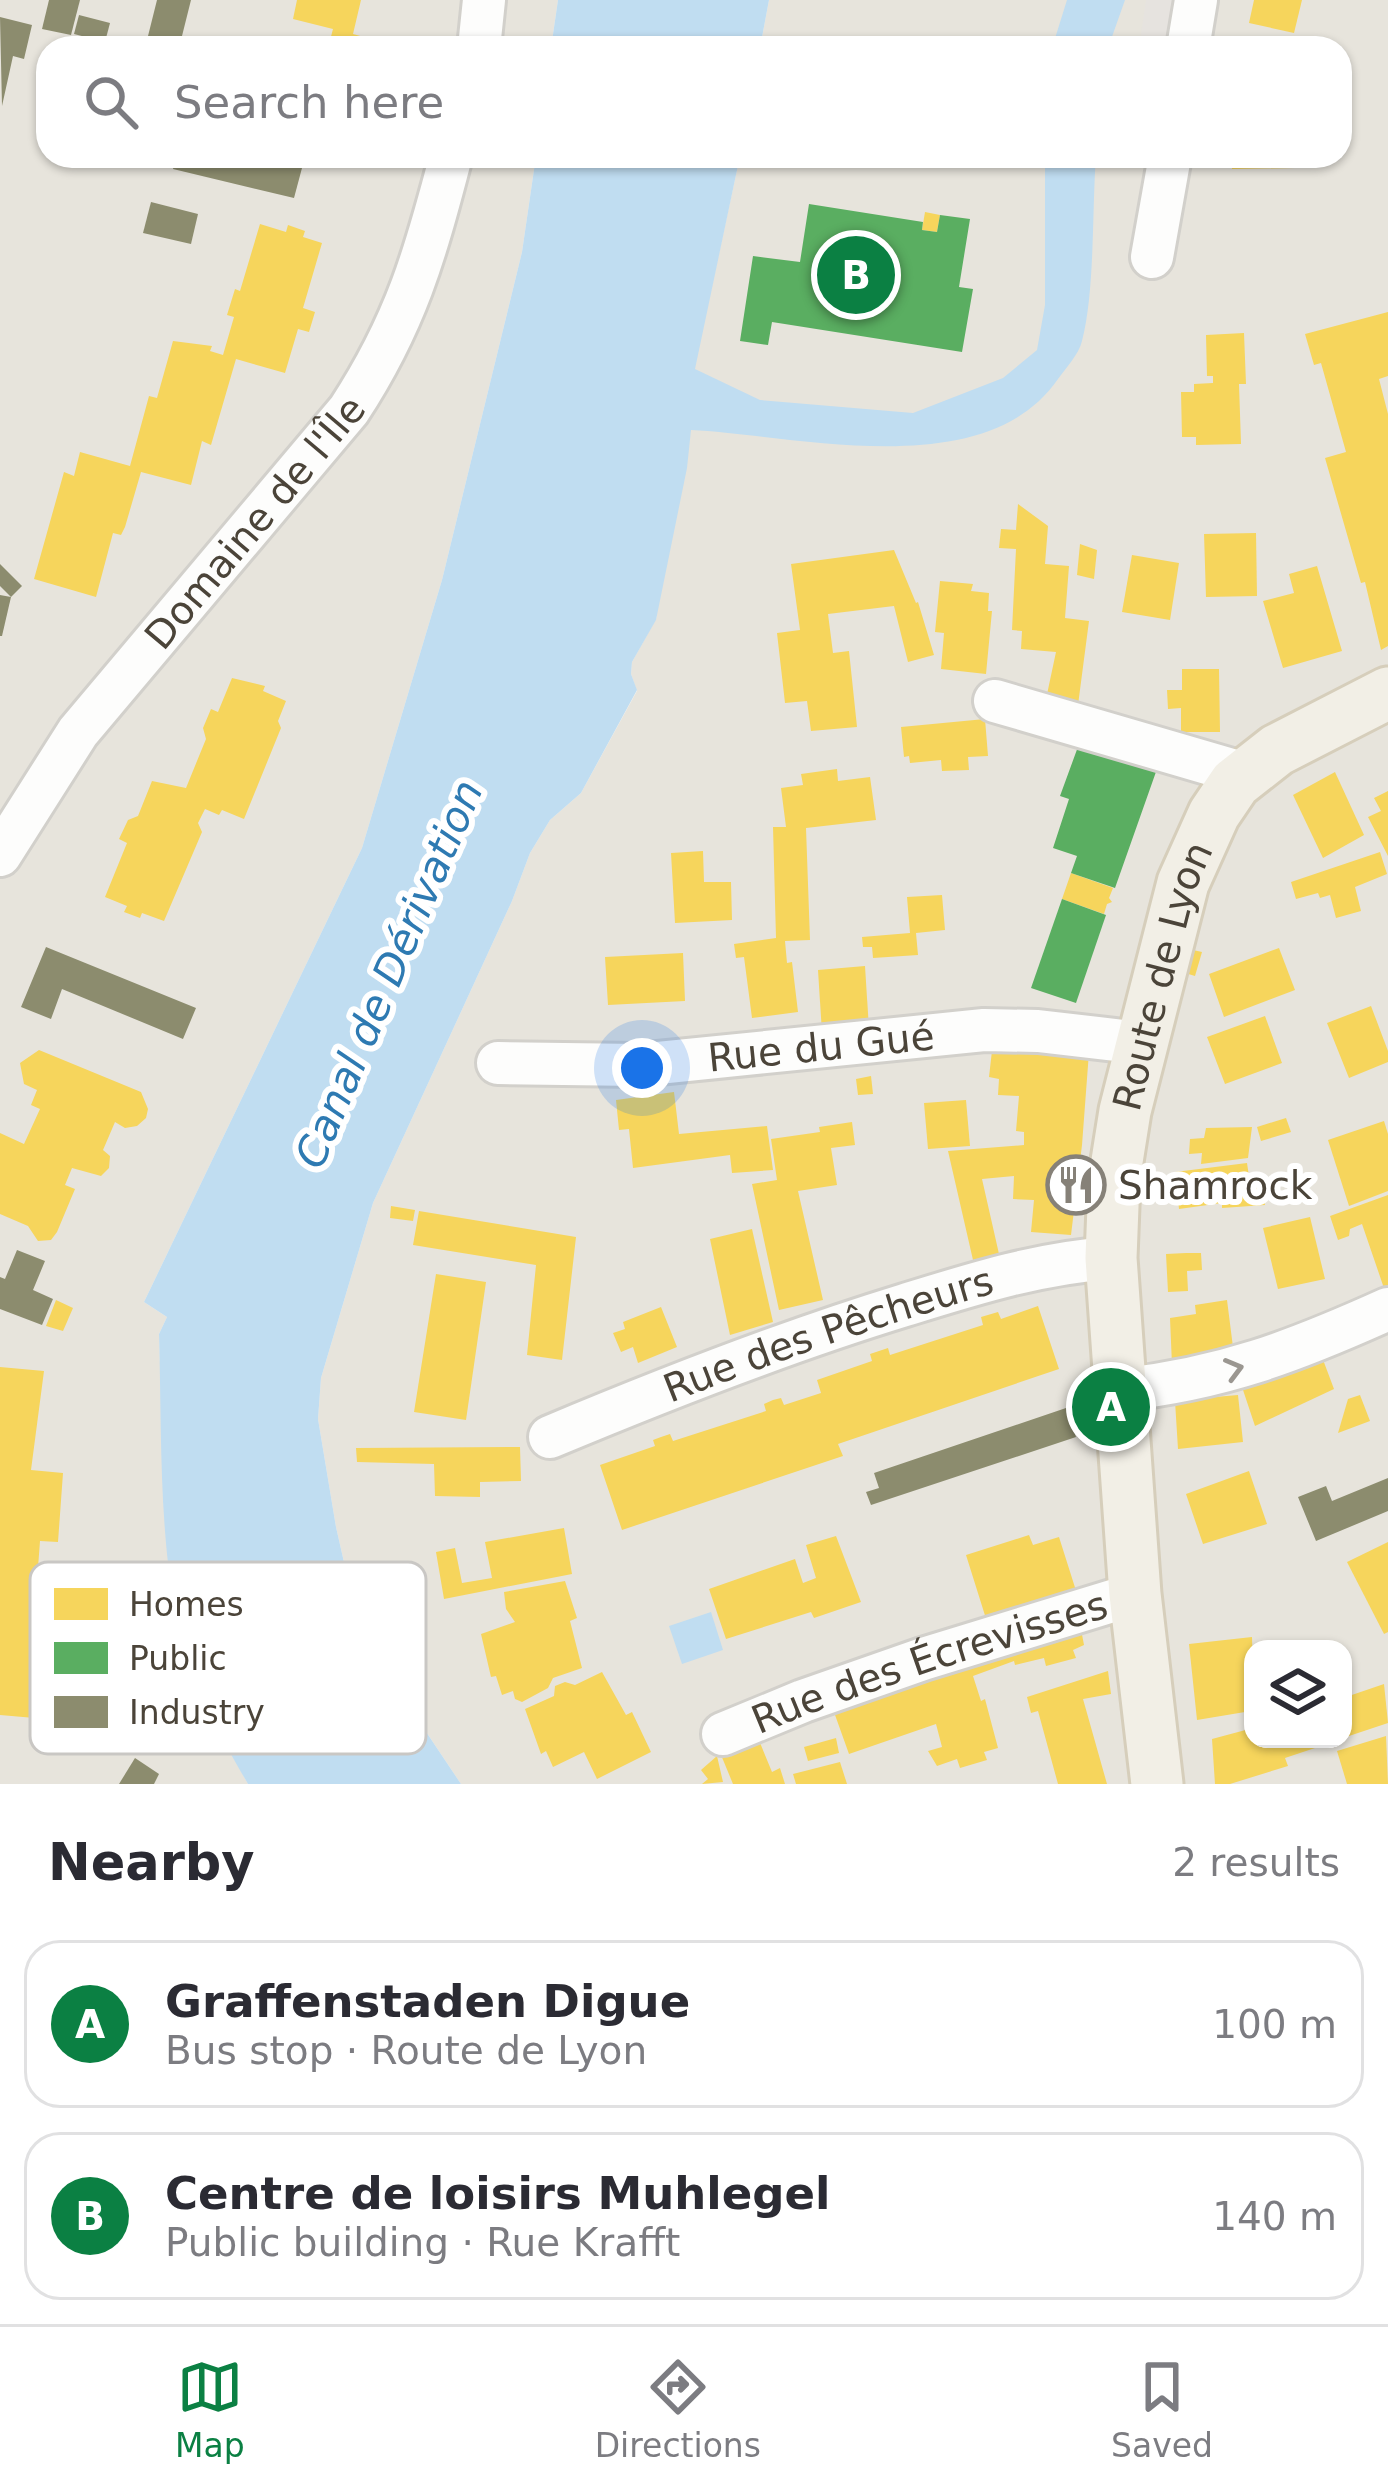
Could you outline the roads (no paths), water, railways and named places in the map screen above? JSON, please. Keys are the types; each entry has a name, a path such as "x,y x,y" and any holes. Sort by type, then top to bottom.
{"main road":[{"name":"Route de Lyon","path":"1157,1784 1135,1594 1119,1390 1111,1258 1118,1149 1184,884 1214,814 1245,774 1277,749 1388,693"}],"street":[{"path":"480,36 484,0"},
{"path":"1190,36 1196,0"},
{"name":"Domaine de l'Île","path":"0,855 78,732 349,410 373,374 412,295 448,168"},
{"path":"1152,257 1168,168"},
{"path":"995,701 1245,774"},
{"name":"Rue du Gué","path":"498,1063 638,1065 984,1030 1141,1043"},
{"name":"Rue des Pêcheurs","path":"550,1437 704,1373 837,1326 1007,1274 1072,1260 1111,1258"},
{"path":"1119,1390 1194,1379 1289,1354 1388,1309"},
{"name":"Rue des Écrevisses","path":"723,1735 923,1659 1135,1594"}],"water":[{"path":"558,0 769,0 762,36 553,36"},
{"path":"1067,0 1125,0 1112,36 1056,36"},
{"name":"Canal de Dérivation","path":"534,168 737,168 695,369 760,400 913,413 1003,378 1037,350 1045,305 1045,168 1095,168 1091,275 1082,341 1058,379 1026,412 985,432 938,443 887,446 691,430 656,620 632,662 637,690 581,793 550,820 530,853 373,1203 321,1378 318,1419 344,1562 168,1562 159,1334 167,1317 144,1302 362,848 442,580 522,252"},
{"path":"711,1612 723,1650 682,1664 669,1626"},
{"path":"426,1732 461,1784 248,1784 231,1754 426,1754"}],"place":[{"name":"Centre de loisirs Muhlegel","path":"856,275"},
{"name":"Shamrock","path":"1076,1185"},
{"name":"Graffenstaden Digue","path":"1111,1407"}]}
